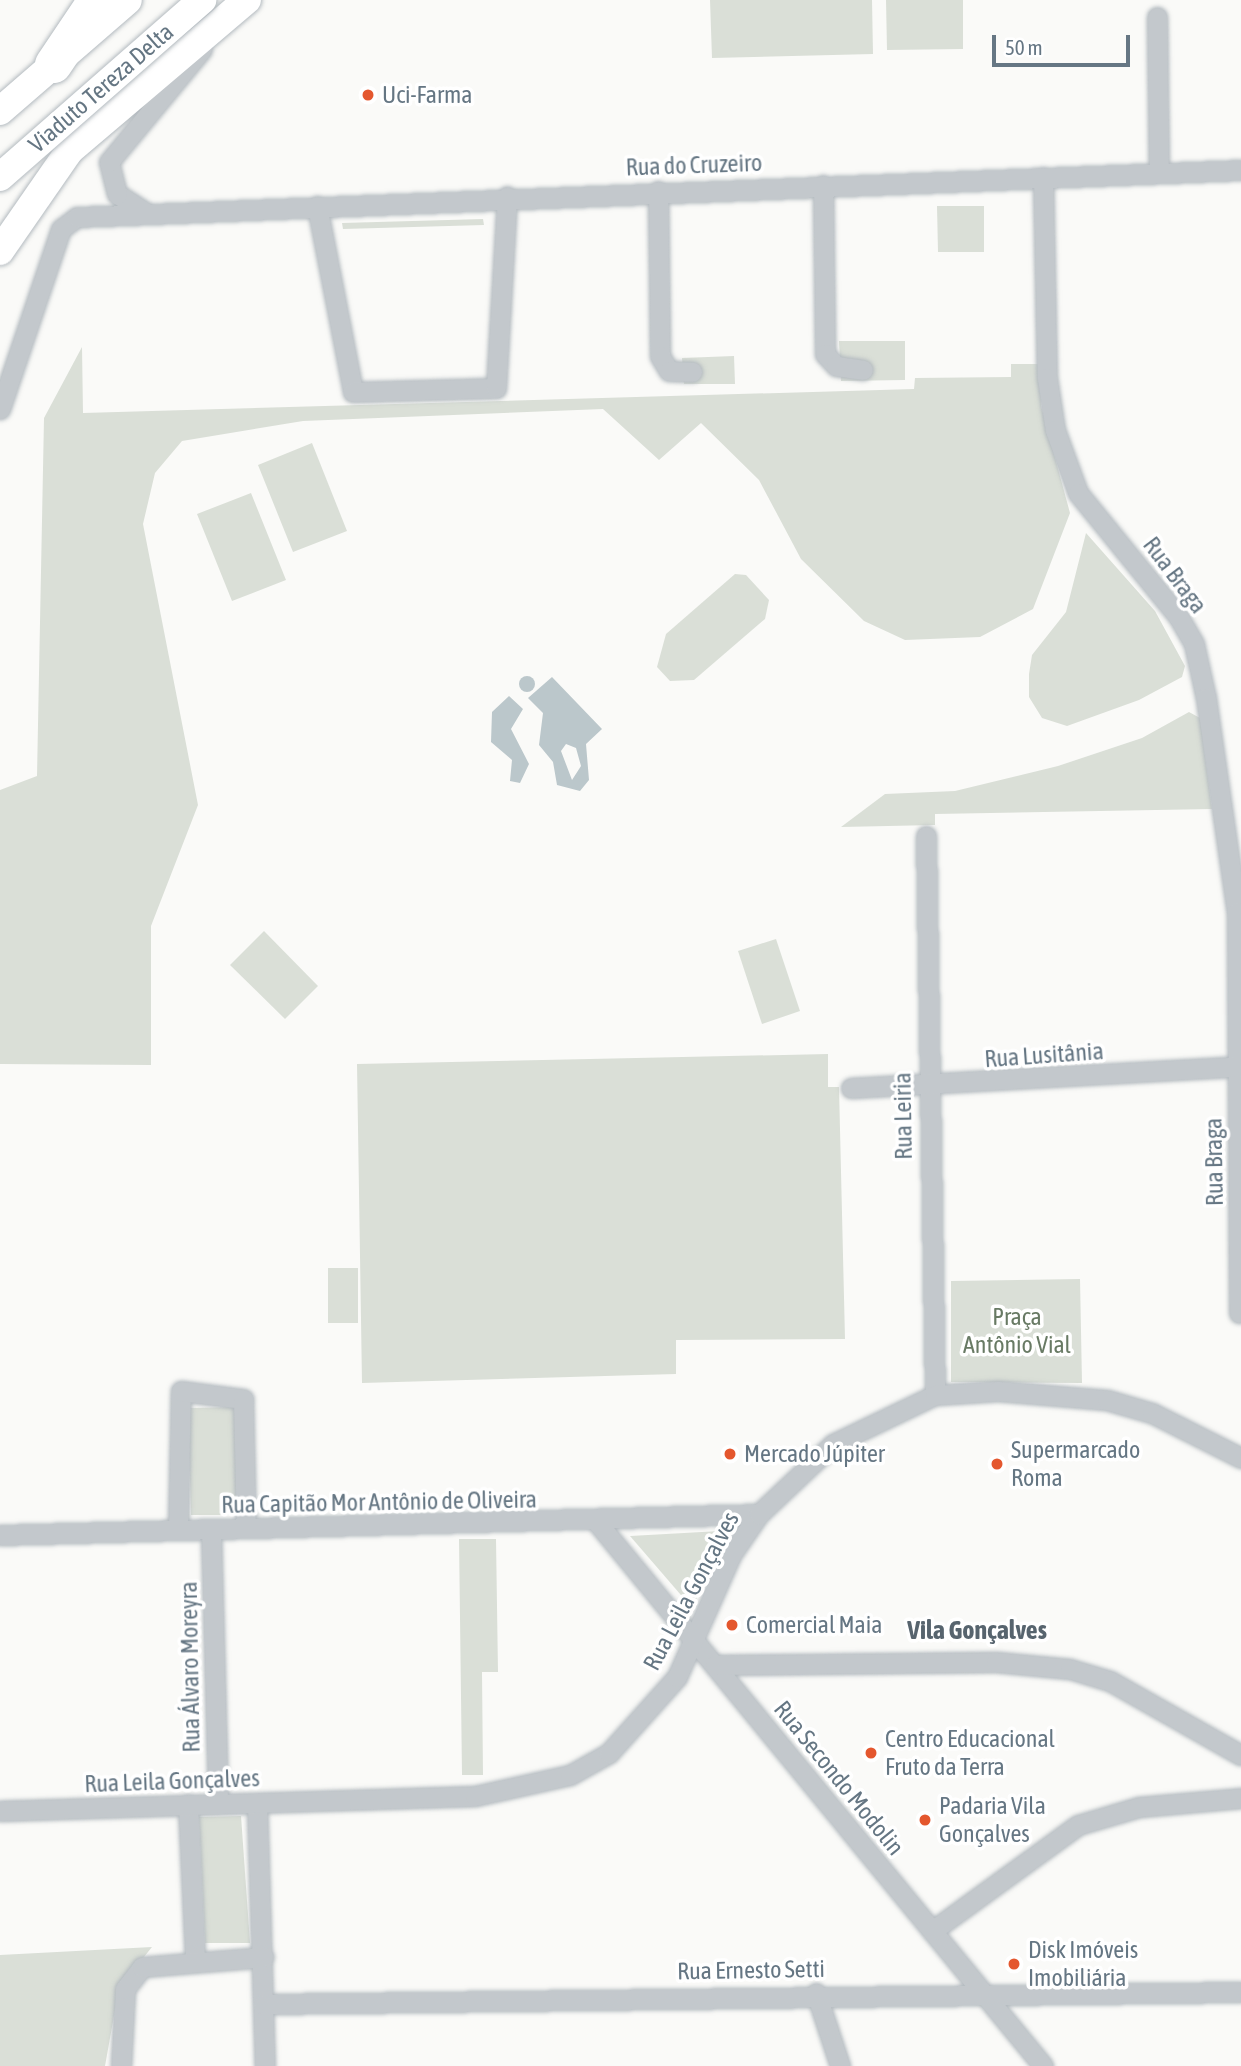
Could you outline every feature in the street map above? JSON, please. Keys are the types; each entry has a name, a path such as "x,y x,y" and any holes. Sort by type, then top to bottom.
{"highway":[{"path":"53,64 96,0"}],"main road":[{"name":"Viaduto Tereza Delta","path":"0,111 128,0"},
{"path":"182,0 205,17 226,19"},
{"name":"Viaduto Tereza Delta","path":"0,177 202,0"},
{"path":"0,251 30,199 70,150 247,0"}],"street":[{"path":"1157,18 1159,173"},
{"path":"149,214 117,194 109,162 226,19"},
{"name":"Rua do Cruzeiro","path":"0,410 61,229 77,217 507,196 1241,170"},
{"name":"Rua Braga","path":"1043,177 1047,378 1055,430 1078,494 1178,616 1202,672 1237,912 1240,1312"},
{"path":"823,185 825,354 836,366 863,370"},
{"path":"658,191 660,356 669,371 692,372"},
{"path":"317,206 353,392 496,388 507,196"},
{"name":"Rua Leiria","path":"926,836 926,1088 935,1395"},
{"name":"Rua Lusitânia","path":"851,1088 926,1088 1239,1066"},
{"path":"178,1530 181,1391 243,1399 246,1528"},
{"name":"Rua Leila Gonçalves","path":"0,1811 218,1802 475,1796 570,1775 609,1752 638,1724 696,1642 731,1555 759,1514 833,1444 935,1395 998,1391 1107,1400 1152,1413 1241,1458"},
{"name":"Rua Capitão Mor Antônio de Oliveira","path":"0,1535 596,1521 759,1514"},
{"name":"Rua Secondo Modolin","path":"596,1521 1043,2066"},
{"name":"Rua Álvaro Moreyra","path":"211,1530 218,1802"},
{"path":"715,1665 996,1662 1070,1669 1110,1681 1241,1755"},
{"path":"932,1931 1078,1825 1139,1807 1241,1798"},
{"path":"257,1803 264,1957 265,2066"},
{"path":"188,1804 195,1959"},
{"path":"121,2066 131,1978 156,1961 264,1957"},
{"name":"Rua Ernesto Setti","path":"263,2004 816,1993 1241,1992"},
{"path":"816,1993 840,2066"}],"green space":[{"path":"710,0 872,0 873,54 712,58"},
{"path":"886,0 963,0 963,49 887,50"},
{"path":"937,206 984,206 984,252 938,252"},
{"path":"483,219 484,225 343,229 342,223"},
{"path":"839,341 905,341 905,380 841,381"},
{"path":"82,347 83,413 914,389 915,378 1011,377 1011,364 1040,364 1041,406 1070,513 1033,609 980,637 905,640 864,621 801,559 759,480 701,423 659,460 603,409 303,421 182,441 155,473 143,524 198,805 151,926 151,1065 0,1064 0,790 37,776 44,418"},
{"path":"734,356 735,384 684,384 682,358"},
{"path":"312,443 347,531 293,552 258,465"},
{"path":"251,493 286,580 232,601 197,514"},
{"path":"1086,533 1155,611 1185,666 1182,677 1139,700 1067,726 1042,718 1029,697 1029,674 1032,655 1066,612"},
{"path":"735,574 746,575 769,600 765,619 694,680 670,681 657,667 666,634"},
{"path":"1189,712 1200,718 1212,809 935,814 935,825 841,827 885,794 955,791 1058,766 1142,738"},
{"path":"264,931 318,986 285,1019 230,965"},
{"path":"776,939 800,1011 762,1024 738,951"},
{"path":"828,1054 828,1087 839,1087 845,1339 676,1340 676,1374 362,1383 357,1064"},
{"path":"328,1268 358,1268 358,1323 328,1323"},
{"name":"Praça Antônio Vial","path":"1080,1279 1082,1383 951,1382 951,1281"},
{"path":"236,1407 238,1515 191,1515 188,1408"},
{"path":"720,1531 693,1609 630,1536"},
{"path":"459,1539 496,1539 498,1672 482,1672 483,1775 462,1775"},
{"path":"241,1816 250,1943 205,1943 199,1817"},
{"path":"152,1947 119,1988 105,2066 0,2066 0,1955"}],"shaded area":[{"path":"524,676 530,676 535,684 533,690 524,692 519,687 519,681"},
{"path":"552,677 602,729 586,744 589,780 580,791 557,785 553,762 539,745 543,713 528,698","holes":["566,744 576,748 581,766 572,780 561,751"]},
{"path":"509,696 523,709 511,729 529,764 520,783 510,781 512,760 491,742 492,712"}],"place":[{"name":"Uci-Farma","path":"368,95"},
{"name":"Mercado Júpiter","path":"730,1454"},
{"name":"Supermarcado Roma","path":"997,1464"},
{"name":"Comercial Maia","path":"732,1625"},
{"name":"Centro Educacional Fruto da Terra","path":"871,1753"},
{"name":"Padaria Vila Gonçalves","path":"925,1820"},
{"name":"Disk Imóveis Imobiliária","path":"1014,1964"}],"district":[{"name":"Vila Gonçalves","path":"977,1631"}]}
